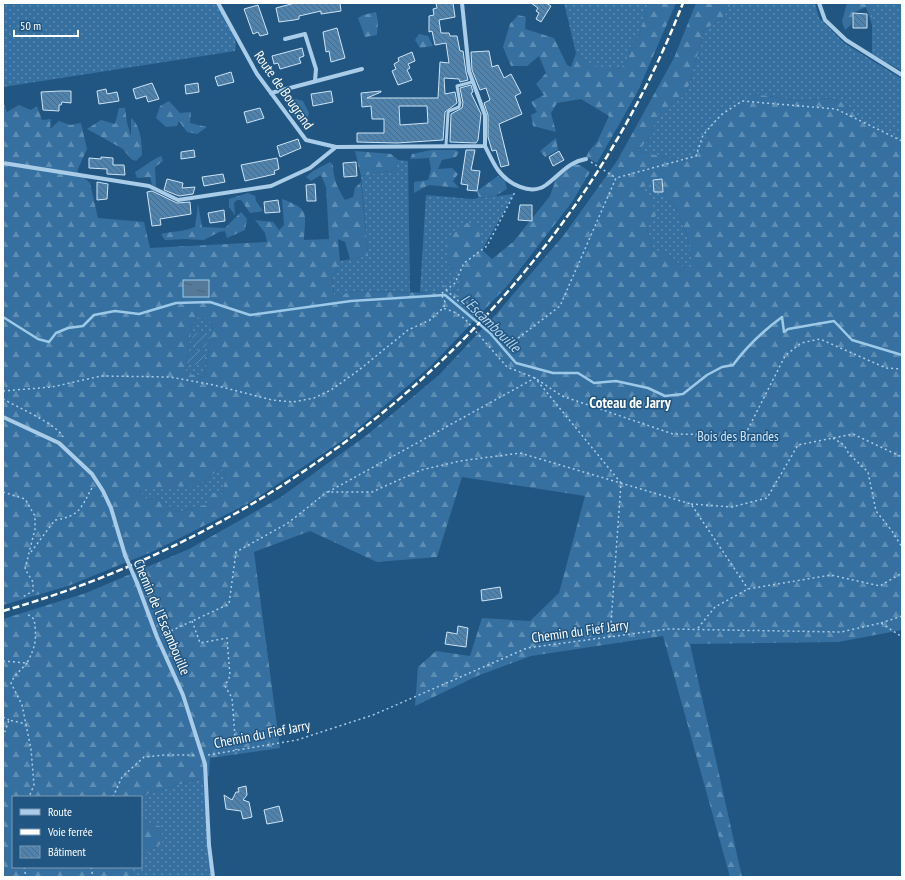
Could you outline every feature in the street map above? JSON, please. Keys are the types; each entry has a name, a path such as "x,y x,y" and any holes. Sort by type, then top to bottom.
{"street":[{"name":"Route de Bougrand","path":"218,3 257,74 306,140 336,147 446,145 485,146"},
{"path":"462,3 466,58 472,82 484,115 485,146 499,172 514,184 528,190 541,188 574,162 586,159"},
{"path":"819,3 825,20 846,40 902,75"},
{"path":"285,39 305,34 316,69 315,81"},
{"path":"271,93 362,69"},
{"path":"3,163 149,186 178,200 271,186 310,168 336,147"},
{"name":"Chemin de l'Escambouille","path":"3,417 59,443 82,463 96,480 111,508 125,555 157,638 184,694 203,756 205,764 209,845 214,877"}],"lane":[{"path":"446,145 448,113 449,111 459,107 460,103 457,86 472,82"}],"path":[{"path":"586,159 616,178 696,156 703,135 721,115 742,101 836,109 902,141"},
{"path":"446,290 509,345 560,306 616,178"},
{"path":"3,390 52,387 101,376 170,377 214,385 272,400 293,402 314,398 331,390 359,370 408,330 430,320 443,308 445,302 441,295 455,283 464,263 487,246 514,194 514,184"},
{"path":"443,308 454,312 464,319 507,367 535,378 562,396 588,404 618,417 673,434 745,435 785,356 801,342 820,339 886,368 902,369"},
{"path":"535,378 621,483 610,637"},
{"path":"157,638 229,604 236,552 288,524 327,492 535,378"},
{"path":"3,399 36,416 61,433 64,438"},
{"path":"327,492 372,492 421,470 460,461 520,454 691,504 732,507 767,498 798,445 852,434 902,457"},
{"path":"833,438 844,445 849,454 868,472 876,511 892,531 902,547"},
{"path":"21,598 33,591 33,582 25,569 26,561 30,553 55,520 67,518 77,514 96,480"},
{"path":"3,492 25,499 35,516 35,529 30,553"},
{"path":"691,504 748,589"},
{"path":"698,628 715,607 748,589 831,575 880,586 902,573"},
{"path":"26,613 34,619 37,638 33,652 27,664 14,676 11,683 22,705 31,749 34,785 29,796"},
{"name":"Chemin du Fief Jarry","path":"113,796 122,777 144,757 185,754 203,756 297,740 373,716 527,648 668,629 698,628 841,632 881,623 902,616"},
{"path":"192,621 200,643 226,638 230,676 225,686 232,698 236,750"},
{"path":"881,623 902,637"},
{"path":"3,662 27,664"},
{"path":"3,717 26,724"},
{"path":"3,737 9,720"}],"green space":[{"path":"3,3 215,3 233,32 236,45 235,51 3,87"},
{"path":"564,3 648,3 639,37 631,45 628,60 621,68 609,70 597,68 576,53"},
{"path":"648,3 676,3 638,91 597,163 586,157 597,142 609,116 581,99 557,103 551,113 556,132 533,126 531,115 537,112 531,102 544,95 536,84 546,73 539,56 527,66 511,66 503,47 510,24 518,15 526,17 525,29 554,38 567,65 571,67 576,53 597,66 613,69 621,68 628,60 631,45 639,37"},
{"name":"Bois des Brandes","path":"696,3 731,3 723,18 704,30 685,95 658,114 650,138 637,151 684,161 703,149 709,130 742,101 755,94 800,101 829,98 845,103 863,122 902,141 902,630 838,642 690,644 742,877 730,877 663,636 531,656 477,676 415,706 418,667 436,651 470,656 482,618 530,621 559,593 585,496 462,477 437,557 377,562 310,531 254,552 280,748 210,758 209,776 139,796 12,796 12,868 134,868 130,877 3,877 3,619 86,593 189,549 281,497 367,435 439,375 498,312 564,235 617,161 674,58","holes":["654,178 666,198 676,208 688,238 694,276 664,251 653,251 647,229 656,215 652,203 641,190"]},
{"path":"731,3 815,3 819,18 844,43 902,79 902,141 863,122 845,103 829,98 800,101 755,94 709,130 703,149 684,161 637,151 650,138 657,114 685,95 704,30 723,18"},
{"path":"847,3 872,3 872,25 866,7 853,13 851,25 845,30 842,21"},
{"path":"872,3 902,3 902,71 872,54"},
{"path":"376,12 378,22 377,35 365,37 358,18 363,15"},
{"path":"419,34 428,36 433,46 420,48 415,40"},
{"path":"292,98 303,101 309,113 306,123 296,118 289,111 286,104"},
{"path":"3,101 7,112 19,105 31,110 37,106 42,120 51,119 50,129 59,121 70,125 81,123 87,149 77,171 90,183 98,218 144,222 150,248 267,242 265,233 255,220 273,222 279,230 284,225 282,199 302,209 305,218 304,240 329,239 326,187 321,175 311,181 306,177 313,171 330,162 333,165 336,184 345,200 353,197 355,188 361,182 368,256 350,259 345,242 338,239 340,261 332,278 334,295 361,291 434,293 442,284 458,296 463,280 447,263 448,238 467,223 478,223 482,250 492,259 513,242 550,196 558,173 571,164 580,165 590,172 572,202 507,286 431,366 349,436 249,503 154,551 68,586 3,605","holes":["199,316 204,316 213,325 204,377 185,373 192,325","221,468 226,476 222,494 210,492 208,504 178,512 157,497 147,500 137,488 197,486"]},
{"path":"169,101 180,113 191,112 190,123 207,127 197,134 187,132 179,121 177,126 166,127 156,118 160,106"},
{"path":"119,108 125,108 131,136 131,118 139,130 142,155 136,161 131,159 123,149 87,129 101,120 115,124"},
{"path":"556,138 558,150 545,157 540,151"},
{"path":"431,150 455,150 459,152 456,157 442,160 438,169 452,168 458,174 453,181 459,188 429,185 414,193 414,182 428,180 431,169 429,158 410,159 412,154"},
{"path":"355,151 391,154 398,160 396,170 361,176"},
{"path":"161,156 163,161 155,167 156,187 152,185 150,177 137,178 135,172"},
{"path":"398,160 408,161 410,292 361,291 334,295 332,278 340,261 368,256 361,176 396,170"},
{"path":"498,176 505,181 507,189 495,196 479,198 477,191"},
{"path":"654,177 666,198 676,208 688,238 695,277 664,251 653,251 647,229 641,190"},
{"path":"248,193 255,196 256,201 263,211 250,213 241,200 237,200 234,203 235,215 229,207 229,199"},
{"path":"514,194 482,250 447,263 463,280 458,296 420,292 426,195 472,199"},
{"path":"198,204 202,227 225,228 241,212 247,219 245,230 227,238 225,231 219,232 204,240 165,240 161,234 187,230 195,227"},
{"path":"199,316 204,316 213,325 204,377 185,373 192,325"},
{"path":"193,333 208,334 206,348 192,345"},
{"path":"189,349 206,351 204,366 187,364"},
{"path":"221,468 226,476 222,494 208,504 178,512 157,497 147,500 136,487 197,486"},
{"path":"206,777 213,877 130,877 134,868 142,868 142,856 162,843 162,827 142,820 142,796 140,796"},
{"path":"142,820 162,827 162,843 142,856"}],"water":[{"path":"183,280 209,280 209,297 183,297"}],"building":[{"path":"295,3 340,3 341,11 321,14 321,11 299,16 299,19 279,22 276,8"},
{"path":"436,3 453,3 455,17 439,20 441,33 449,33 450,36 457,36 460,51 463,51 468,80 460,82 459,79 444,78 445,94 455,92 457,103 445,112 443,140 397,143 357,142 357,133 384,133 384,119 372,119 371,106 362,107 361,93 381,91 367,98 438,98 440,62 449,63 446,43 435,45 432,31 429,32 429,16 434,15 433,9 437,8","holes":["399,106 427,106 428,123 400,125"]},
{"path":"531,3 546,3 551,6 541,22 536,19 539,13 536,11 538,8"},
{"path":"258,5 268,34 260,36 258,32 253,34 244,9"},
{"path":"853,13 867,14 867,28 853,28"},
{"path":"337,28 345,58 331,62 329,51 326,52 323,32"},
{"path":"302,48 304,56 299,58 301,63 280,69 278,63 274,64 272,56"},
{"path":"489,51 492,67 498,65 504,78 511,74 521,93 515,96 522,114 499,124 509,165 501,167 496,150 492,151 488,137 488,115 484,103 490,100 486,88 480,90 472,70 471,52"},
{"path":"412,52 415,61 408,64 410,68 407,70 412,80 398,85 392,71 396,69 394,64 399,61 398,58"},
{"path":"231,72 234,82 218,86 215,77"},
{"path":"152,83 159,99 148,102 146,96 136,99 133,89"},
{"path":"198,83 199,92 186,94 185,85"},
{"path":"471,85 473,92 471,93 481,114 478,140 476,143 450,142 451,114 462,108 463,103 460,88"},
{"path":"106,89 107,94 117,92 119,101 99,104 97,91"},
{"path":"71,91 71,103 62,102 61,105 59,105 59,111 43,110 41,92"},
{"path":"331,91 333,102 313,106 311,94"},
{"path":"260,108 264,118 247,123 244,112"},
{"path":"298,139 301,148 280,157 277,146"},
{"path":"194,150 195,157 181,159 181,152"},
{"path":"466,150 475,150 471,170 480,171 477,191 467,190 468,185 461,184"},
{"path":"559,151 564,160 553,166 549,157"},
{"path":"101,157 113,158 113,165 124,165 125,175 107,174 107,169 89,168 89,158 101,159"},
{"path":"277,158 279,169 274,171 275,174 245,181 241,165"},
{"path":"356,162 357,176 344,177 343,163"},
{"path":"223,174 225,182 204,186 202,177"},
{"path":"167,179 183,183 182,188 195,187 193,194 179,196 164,190"},
{"path":"662,179 663,192 654,192 653,180"},
{"path":"97,182 108,184 107,199 97,200"},
{"path":"315,184 316,201 307,201 306,185"},
{"path":"152,191 177,203 190,202 191,214 160,219 161,225 152,226 147,192"},
{"path":"278,200 280,212 265,213 264,202"},
{"path":"520,205 532,205 532,221 518,220"},
{"path":"224,210 225,221 210,223 208,213"},
{"path":"500,587 502,598 482,601 481,590"},
{"path":"458,626 468,628 466,647 445,644 447,632 457,634"},
{"path":"246,786 247,795 243,800 249,802 252,817 243,819 241,811 226,809 224,795 232,800 236,792 239,792 238,788"},
{"path":"279,806 283,821 267,824 264,810"}],"waterway":[{"name":"L'Escambouille","path":"3,317 38,339 49,342 56,333 68,328 83,326 94,315 115,311 139,314 176,303 210,302 250,315 351,301 445,295 490,333 516,363 553,373 578,373 594,383 616,381 648,388 665,396 683,394 707,375 722,367 733,365 756,339 782,317 784,332 788,329 834,321 852,340 902,355"}],"railway":[{"path":"3,611 115,572 222,521 322,459 414,386 497,303 571,211 633,111 683,3"}],"district":[{"name":"Coteau de Jarry","path":"630,402"}]}
